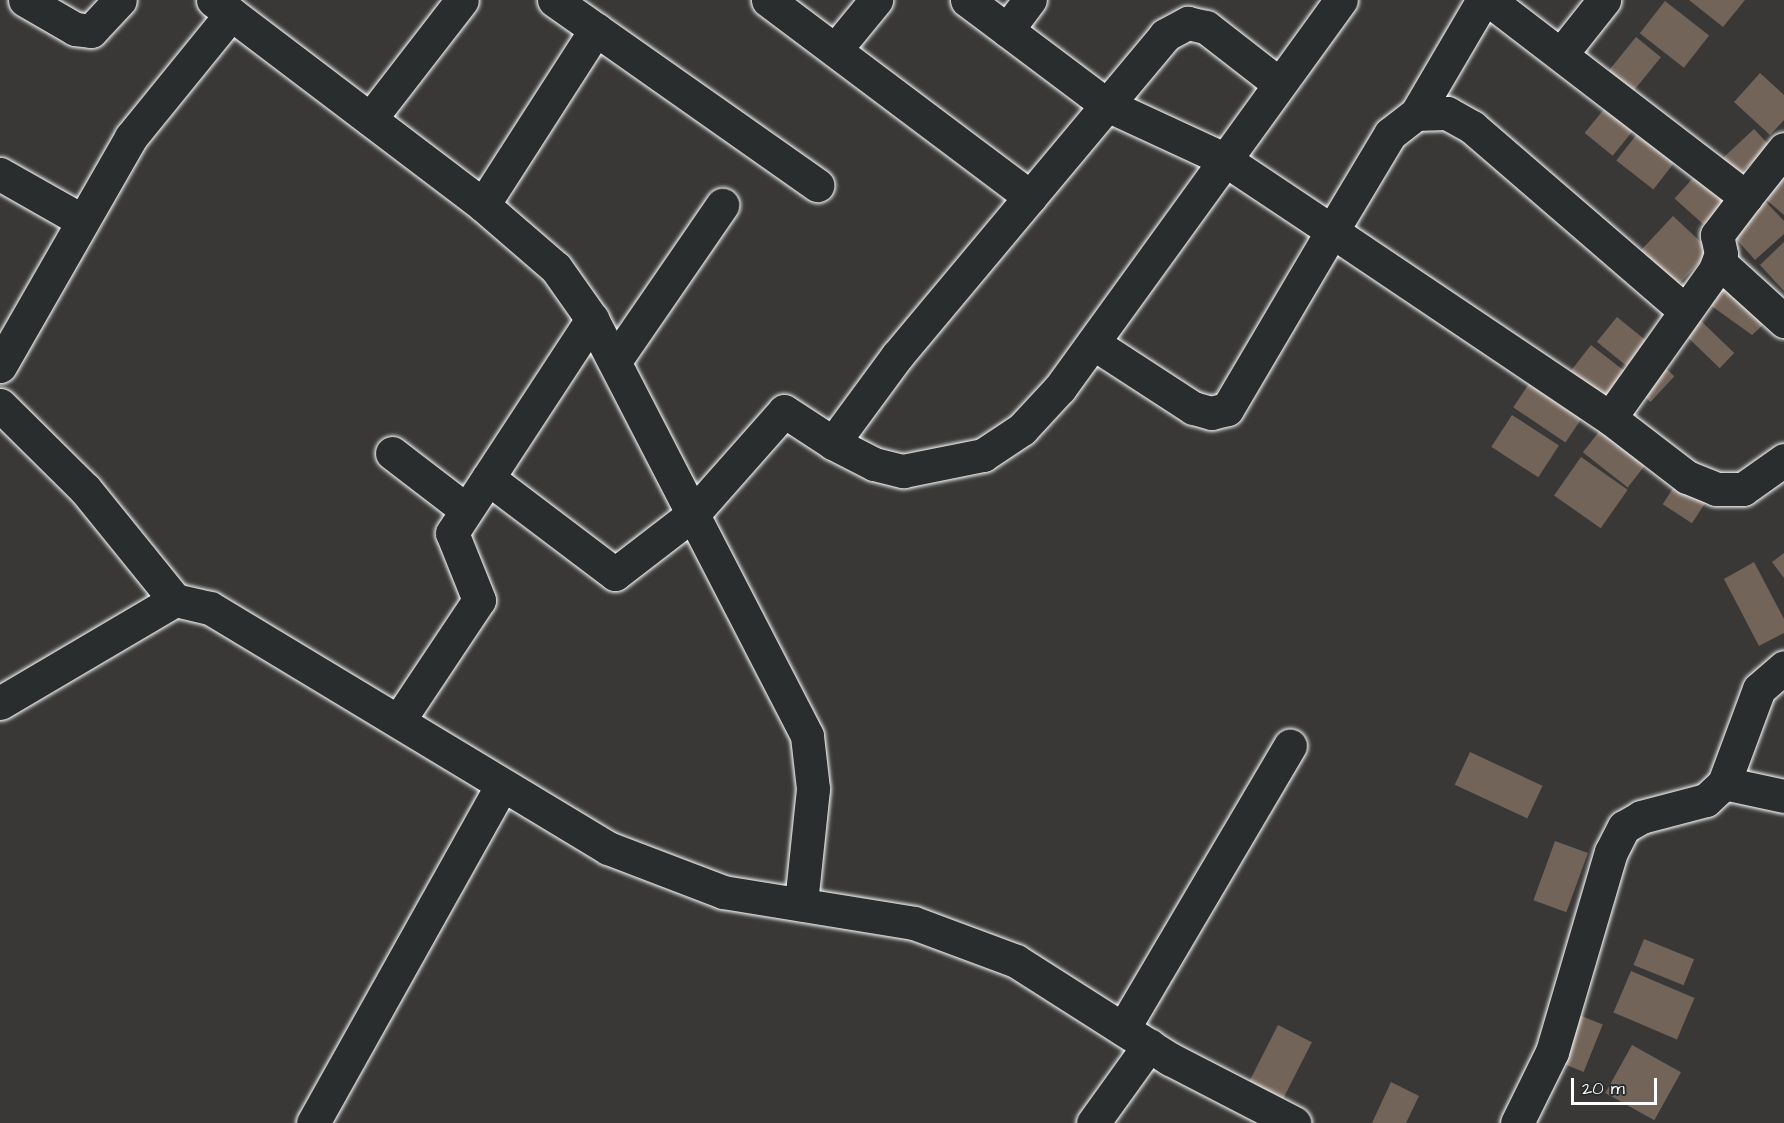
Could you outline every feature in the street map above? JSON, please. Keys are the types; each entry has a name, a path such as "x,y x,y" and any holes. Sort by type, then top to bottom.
{"street":[{"path":"24,0 75,29 91,31 120,0"},
{"path":"370,119 462,0"},
{"path":"554,0 817,185"},
{"path":"768,0 1030,197"},
{"path":"835,50 876,0"},
{"path":"968,0 1107,105 1224,159 1610,418 1687,477 1716,489 1743,489 1784,460"},
{"path":"1007,30 1030,0"},
{"path":"833,443 1030,197 1192,0"},
{"path":"488,478 615,574 693,514 784,411 833,443 874,464 903,471 983,455 1022,429 1094,343 1278,83 1341,0"},
{"path":"1094,343 1193,408 1211,413 1227,409 1390,134 1416,114 1484,0"},
{"path":"1489,0 1562,53 1746,197"},
{"path":"1562,53 1605,0"},
{"path":"0,366 132,137 222,7 483,205 556,268 592,319 617,358 693,514 807,735 813,789 801,904"},
{"path":"1165,35 1188,23 1206,27 1278,83"},
{"path":"483,205 596,29"},
{"path":"1416,114 1447,113 1472,127 1685,310"},
{"path":"1610,418 1719,262 1717,236 1784,149"},
{"path":"0,174 83,221"},
{"path":"617,358 722,205"},
{"path":"1719,262 1784,321"},
{"path":"399,720 479,600 452,533 465,509 488,478 592,319"},
{"path":"0,405 85,489 175,600 210,608 399,720 501,786 608,848 723,892 914,922 1016,961 1136,1037 1284,1121"},
{"path":"392,453 465,509"},
{"path":"0,703 175,600"},
{"path":"1517,1123 1552,1052 1611,852 1624,827 1641,817 1706,800 1724,783 1759,689 1784,666"},
{"path":"1093,1123 1290,746"},
{"path":"1724,783 1784,796"},
{"path":"314,1123 501,786"}],"building":[{"path":"1689,0 1745,0 1723,27"},
{"path":"1665,1 1709,35 1684,68 1640,33"},
{"path":"1636,37 1661,57 1631,94 1606,74"},
{"path":"1760,73 1784,95 1784,120 1770,135 1734,102"},
{"path":"1613,98 1641,121 1613,156 1585,133"},
{"path":"1644,125 1681,154 1653,189 1616,160"},
{"path":"1754,129 1770,146 1735,179 1719,162"},
{"path":"1784,161 1784,215 1757,192"},
{"path":"1702,168 1731,194 1704,225 1675,198"},
{"path":"1763,199 1784,221 1784,234 1755,260 1729,231"},
{"path":"1673,216 1710,251 1677,287 1640,252"},
{"path":"1784,242 1784,291 1760,265"},
{"path":"1722,286 1765,323 1752,335 1706,302"},
{"path":"1617,317 1647,341 1626,366 1597,342"},
{"path":"1699,319 1734,353 1720,368 1684,334"},
{"path":"1591,345 1626,372 1605,399 1570,372"},
{"path":"1659,362 1674,376 1650,402 1635,388"},
{"path":"1535,375 1587,410 1565,443 1513,407"},
{"path":"1512,415 1559,445 1538,477 1491,447"},
{"path":"1605,424 1650,459 1628,487 1583,452"},
{"path":"1581,457 1628,490 1601,528 1554,496"},
{"path":"1679,479 1708,498 1692,523 1663,504"},
{"path":"1784,553 1784,578 1772,562"},
{"path":"1754,562 1784,619 1784,633 1759,646 1724,579"},
{"path":"1470,752 1543,786 1527,818 1455,785"},
{"path":"1555,841 1588,853 1566,912 1533,900"},
{"path":"1644,939 1694,959 1684,985 1634,965"},
{"path":"1631,971 1695,998 1677,1039 1613,1012"},
{"path":"1574,1013 1603,1025 1584,1072 1555,1060"},
{"path":"1278,1025 1312,1042 1283,1098 1249,1081"},
{"path":"1632,1045 1681,1072 1654,1120 1605,1093"},
{"path":"1391,1082 1419,1096 1406,1123 1372,1123"}]}
